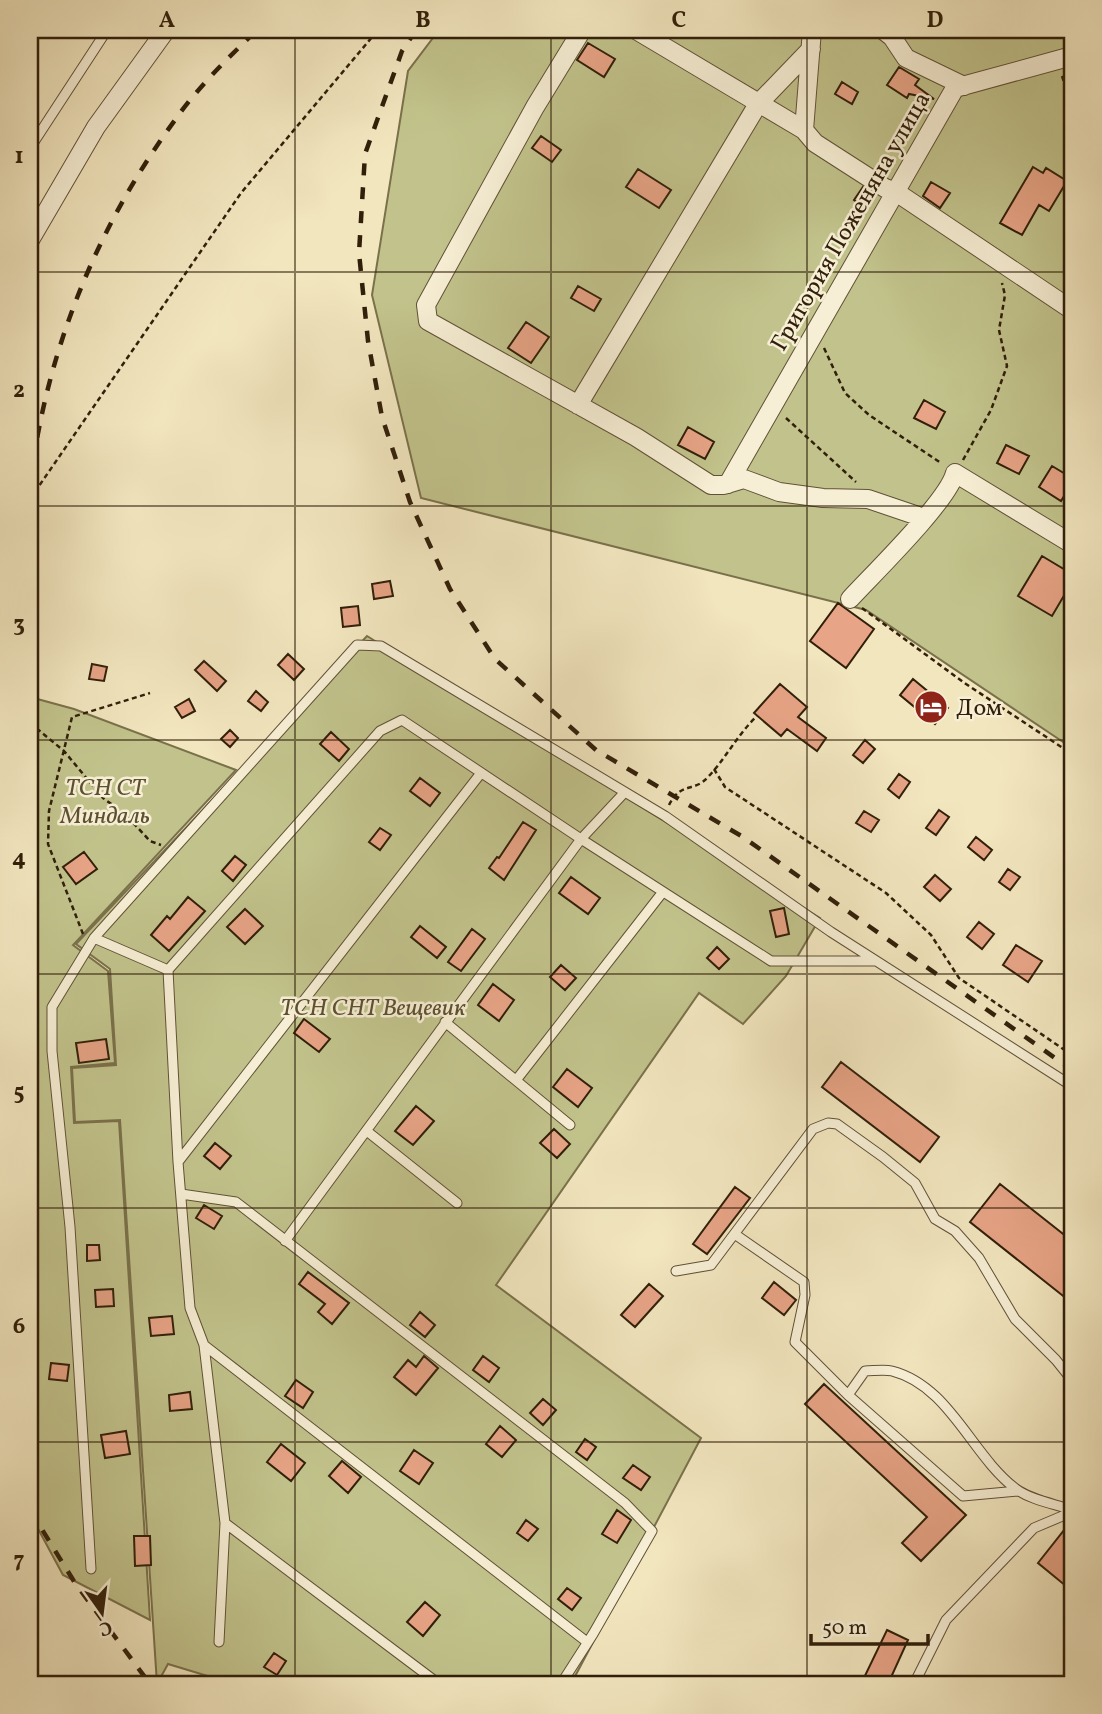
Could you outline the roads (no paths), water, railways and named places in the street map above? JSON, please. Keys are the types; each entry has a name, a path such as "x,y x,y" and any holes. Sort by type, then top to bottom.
{"street":[{"path":"30,240 96,127 143,58 166,30"},
{"path":"582,30 535,107 426,305 428,321 636,437 711,485 744,479 779,492 823,498 869,499 924,518"},
{"path":"636,30 804,130 815,143 885,188 896,192 1072,310"},
{"path":"804,130 812,30"},
{"path":"883,30 892,37 906,58 964,86"},
{"path":"578,405 758,104 811,49"},
{"name":"Григория Поженяна улица","path":"728,484 955,88 1064,58"},
{"path":"850,599 924,518 953,482 955,473 1072,544"}],"lane":[{"path":"30,148 107,30"},
{"path":"91,1569 70,1227 52,1051 52,1007 94,938 357,645 381,646 665,816 877,961 1072,1086"},
{"path":"219,1642 225,1523 204,1345 190,1308 178,1162 168,970 380,731 402,720 662,893 771,961 877,961"},
{"path":"178,1162 481,773"},
{"path":"285,1241 368,1132 445,1022 581,839 624,793"},
{"path":"517,1079 662,893"},
{"path":"94,938 168,970"},
{"path":"445,1022 570,1125"},
{"path":"676,1271 711,1265 813,1129 828,1123 837,1124 915,1183 935,1219 955,1231 979,1258 1015,1319 1072,1380"},
{"path":"368,1132 457,1203"},
{"path":"181,1194 236,1202 625,1503 652,1531 561,1684"},
{"path":"736,1235 804,1282 805,1295 795,1342 848,1395 963,1496 1018,1491"},
{"path":"204,1345 587,1642"},
{"path":"848,1395 865,1371 890,1370 920,1383 956,1419 994,1469 1018,1491 1072,1511"},
{"path":"914,1684 946,1620 1034,1528 1072,1511"},
{"path":"225,1523 439,1684"}],"railway":[{"path":"30,485 48,387 79,293 99,248 121,204 175,120 203,84 257,30"},
{"path":"416,30 402,51 365,154 359,253 368,341 382,417 410,502 450,589 495,659 596,750 743,837 1072,1070"},
{"path":"30,1510 75,1583 150,1684"}],"place":[{"name":"Дом","path":"931,707"}],"park label":[{"name":"ТСН СТ Миндаль","path":"105,801"},
{"name":"ТСН СНТ Вещевик","path":"373,1007"}]}
